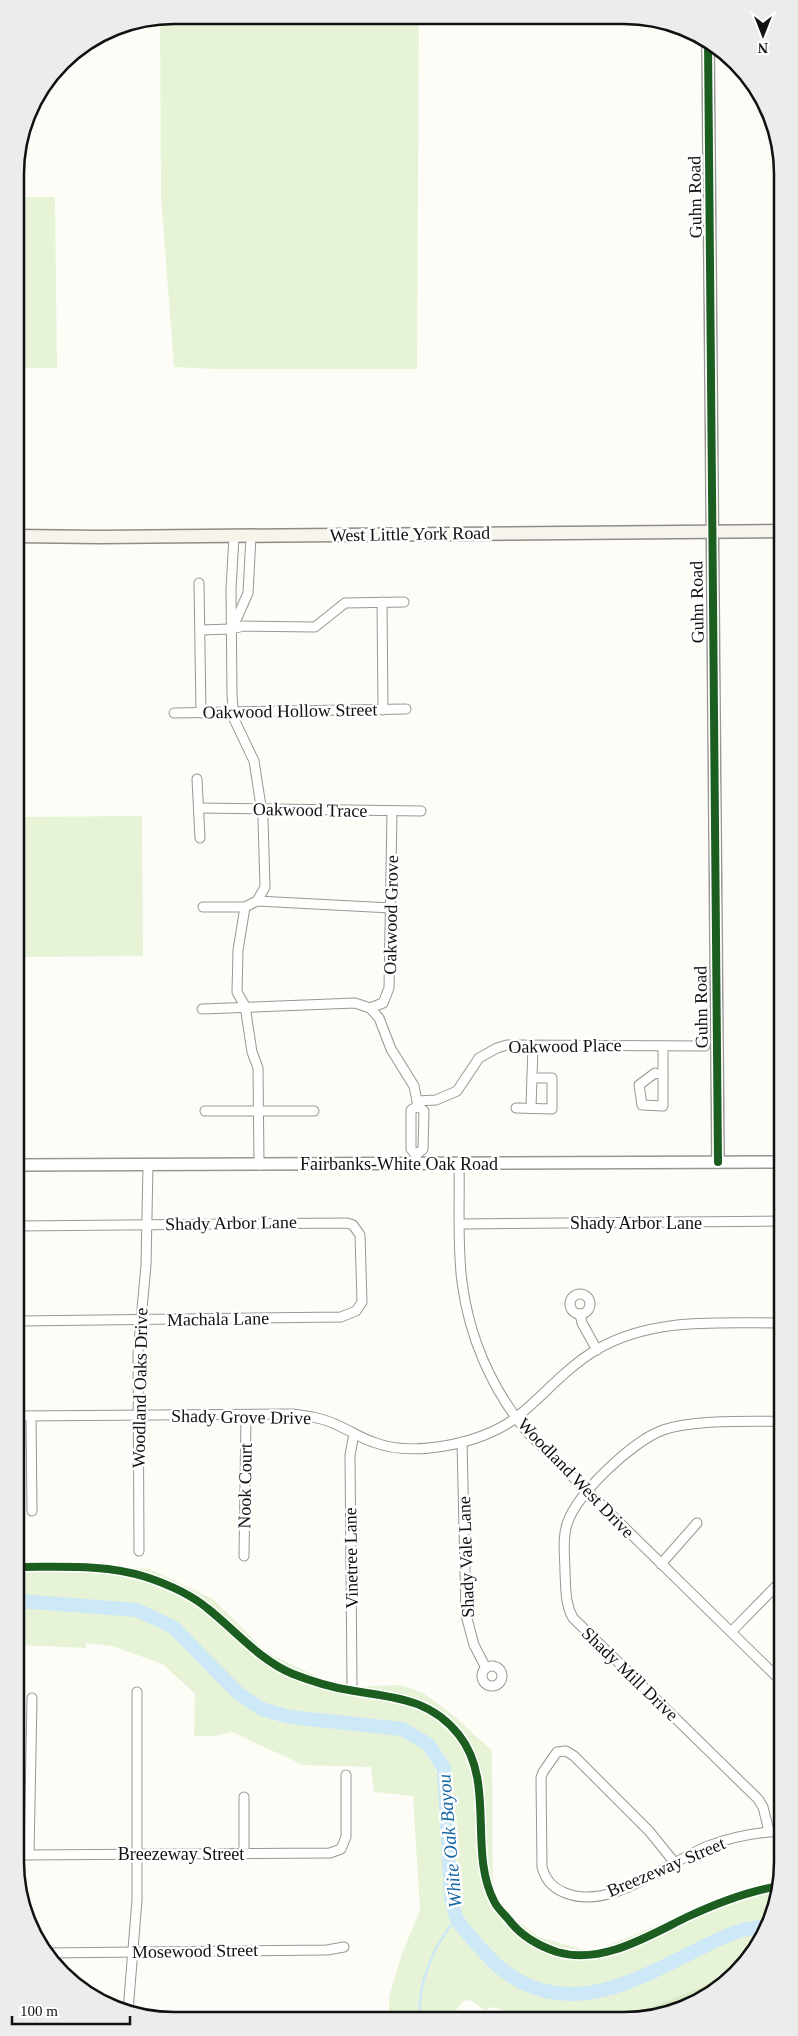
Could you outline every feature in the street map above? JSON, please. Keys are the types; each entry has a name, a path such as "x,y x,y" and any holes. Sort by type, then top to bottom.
{"main road":[{"name":"West Little York Road","path":"24,537 774,531"}],"street":[{"name":"Guhn Road","path":"708,50 718,1162"},
{"path":"234,536 231,629 234,719 254,762 262,808 265,888 257,901"},
{"path":"231,629 248,593 251,536"},
{"path":"199,583 201,713"},
{"path":"382,602 383,710"},
{"path":"201,630 231,629 244,626 315,627 345,603 404,602"},
{"name":"Oakwood Hollow Street","path":"174,713 406,709"},
{"path":"197,779 200,808 200,838"},
{"name":"Oakwood Trace","path":"200,808 421,811"},
{"name":"Oakwood Grove","path":"370,1008 383,1003 389,988 392,812"},
{"path":"203,907 245,907 257,901 391,908"},
{"path":"245,907 237,965 237,992 245,1006 252,1052 258,1068 259,1165"},
{"path":"202,1009 355,1002 370,1008 379,1018 390,1049 414,1086 418,1104 424,1111 423,1149 416,1159 411,1149 411,1110 418,1104"},
{"name":"Oakwood Place","path":"418,1104 436,1100 457,1091 479,1058 507,1045 705,1046"},
{"path":"531,1108 532,1045"},
{"path":"663,1046 663,1075"},
{"path":"516,1108 552,1108 552,1078 532,1078"},
{"path":"205,1111 314,1111"},
{"name":"Fairbanks-White Oak Road","path":"24,1165 259,1165 416,1159 459,1164 774,1162"},
{"name":"Woodland West Drive","path":"459,1164 462,1282 473,1331 482,1356 516,1418 587,1492 774,1674"},
{"name":"Woodland Oaks Drive","path":"139,1551 138,1352 148,1224 148,1165"},
{"name":"Shady Arbor Lane","path":"24,1226 339,1222 353,1225 357,1229 360,1240 362,1302 356,1311"},
{"name":"Shady Arbor Lane","path":"460,1224 774,1222"},
{"name":"Machala Lane","path":"24,1321 341,1317 351,1315 356,1311"},
{"path":"580,1314 582,1323 596,1350"},
{"name":"Shady Grove Drive","path":"24,1416 292,1414 327,1420 381,1445 405,1449 445,1446 494,1430 516,1418 570,1369 596,1350 628,1335 663,1327 700,1324 774,1323"},
{"name":"Nook Court","path":"244,1556 246,1415"},
{"path":"31,1416 32,1511"},
{"name":"Shady Mill Drive","path":"769,1831 763,1806 758,1799 579,1625 569,1611 566,1596 565,1532 574,1509 587,1492 632,1448 664,1430 690,1424 774,1421"},
{"name":"Vinetree Lane","path":"352,1684 350,1455 354,1434"},
{"name":"Shady Vale Lane","path":"462,1442 466,1615 474,1645 486,1668"},
{"path":"661,1564 697,1524"},
{"path":"732,1631 774,1588"},
{"path":"128,2005 137,1900 138,1692"},
{"path":"25,1855 32,1698"},
{"name":"Breezeway Street","path":"675,1864 643,1826 566,1750 556,1752 541,1778 542,1867 546,1880 552,1886 573,1896 597,1896 625,1887 675,1864 707,1847 739,1837 774,1831"},
{"name":"Breezeway Street","path":"25,1855 330,1853 341,1849 347,1830 346,1775"},
{"path":"244,1797 244,1854"},
{"name":"Mosewood Street","path":"55,1953 327,1950 344,1947"}],"green space":[{"path":"419,24 417,369 215,369 174,367 161,197 160,25"},
{"path":"24,197 55,197 57,368 24,368"},
{"path":"142,816 143,956 24,957 24,817"},
{"path":"24,1564 150,1569 213,1599 266,1652 338,1687 401,1685 423,1693 453,1715 492,1751 493,1891 507,1913 539,1937 592,1952 754,1886 773,1883 763,1920 749,1946 737,1961 715,1981 641,2011 510,2012 492,2007 485,2010 470,2000 463,2001 455,2012 389,2012 389,1997 402,1954 420,1910 413,1796 374,1792 371,1767 303,1765 232,1732 214,1736 194,1736 195,1694 163,1664 112,1646 86,1643 86,1648 24,1645"},
{"path":"715,1981 691,1997 663,2007 641,2011"}],"waterway":[{"name":"White Oak Bayou","path":"24,1601 137,1610 173,1627 239,1694 262,1709 290,1717 402,1729 428,1744 444,1768 451,1898 456,1917 495,1963 523,1983 550,1992 578,1994 605,1990 632,1981 736,1932 760,1927"},
{"path":"419,2012 422,1990 429,1964 441,1940 457,1918"}],"cycle path":[{"path":"708,50 718,1162"},
{"path":"24,1567 99,1568 131,1573 154,1580 193,1598 258,1653 293,1674 334,1687 409,1701 435,1713 459,1735 470,1754 476,1774 479,1795 483,1861 494,1901 519,1931 550,1950 574,1955 608,1952 641,1940 721,1902 772,1888"}]}
